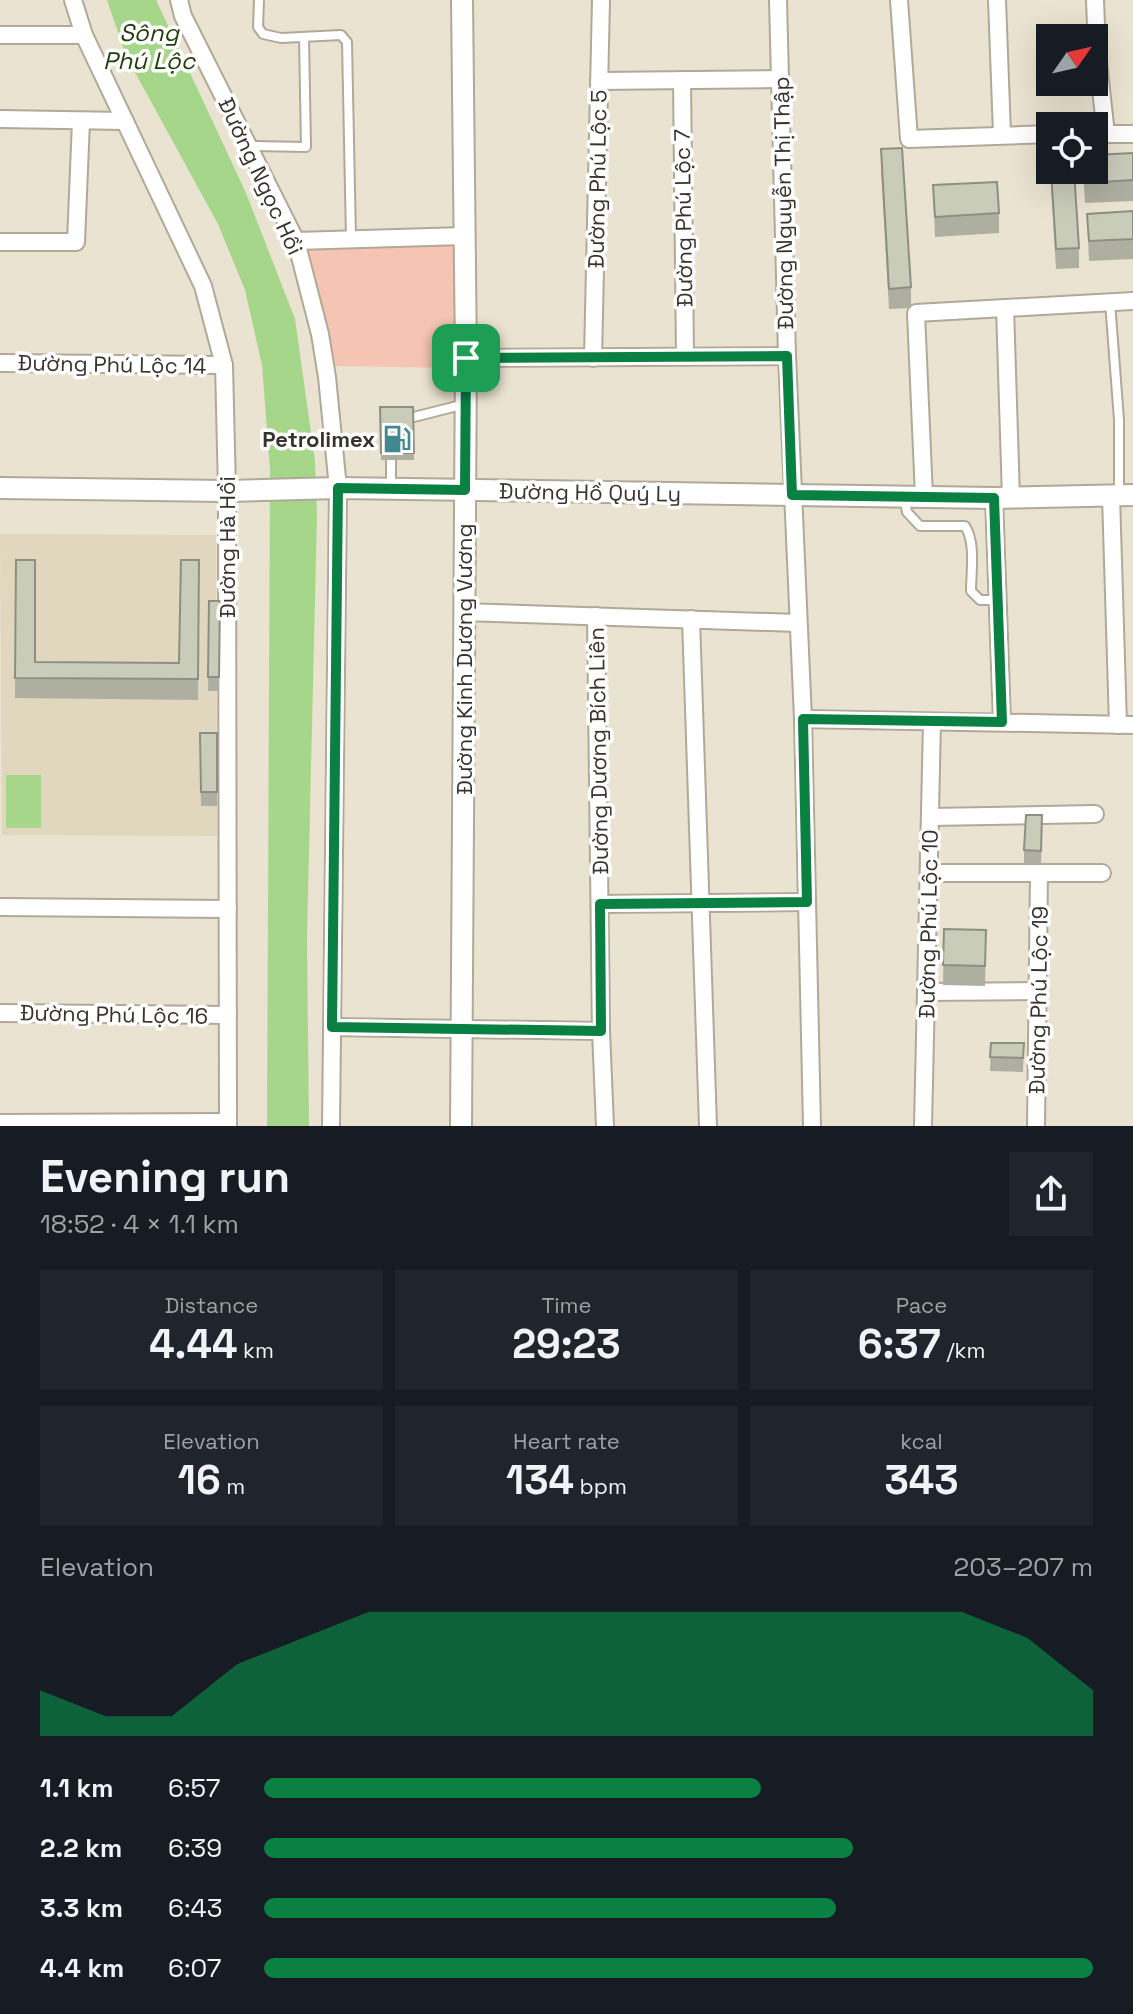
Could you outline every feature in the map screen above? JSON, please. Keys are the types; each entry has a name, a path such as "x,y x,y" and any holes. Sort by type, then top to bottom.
{"street":[{"name":"Đường Hà Hồi","path":"73,0 84,35 203,286 224,365 228,1124"},
{"name":"Đường Ngọc Hồi","path":"179,0 183,16 296,241 320,334 333,420 331,1126"},
{"name":"Đường Kinh Dương Vương","path":"461,1126 466,358 462,0"},
{"name":"Đường Phú Lộc 5","path":"593,358 601,0"},
{"name":"Đường Nguyễn Thị Thập","path":"778,0 787,356 803,719 812,1126"},
{"path":"899,0 909,139 1036,134"},
{"path":"997,0 1002,134"},
{"path":"1095,0 1099,112"},
{"path":"0,35 84,35"},
{"path":"599,81 780,79"},
{"name":"Đường Phú Lộc 7","path":"682,80 685,357"},
{"path":"0,119 125,121"},
{"path":"0,242 76,242 81,121"},
{"path":"1108,134 1133,134"},
{"path":"296,241 464,236"},
{"path":"914,497 916,313 1133,301"},
{"path":"1002,722 997,600 1005,308"},
{"path":"466,358 787,356"},
{"name":"Đường Phú Lộc 14","path":"0,363 224,365"},
{"name":"Đường Hồ Quý Ly","path":"0,488 258,491 331,488 1002,498 1121,495"},
{"path":"803,719 1125,725 1121,495"},
{"path":"463,612 797,623"},
{"name":"Đường Dương Bích Liên","path":"596,616 605,1126"},
{"path":"691,619 708,1126"},
{"name":"Đường Phú Lộc 10","path":"923,1126 932,722"},
{"path":"930,817 1095,814"},
{"name":"Đường Phú Lộc 19","path":"929,873 1102,873"},
{"name":"Đường Phú Lộc 19","path":"1036,1126 1039,873"},
{"path":"600,904 807,902"},
{"path":"0,907 228,909"},
{"path":"926,992 1038,991"},
{"name":"Đường Phú Lộc 16","path":"0,1013 228,1015"},
{"path":"332,1027 601,1031"},
{"path":"0,1123 228,1124"}],"lane":[{"path":"259,0 258,27 263,34 281,38 341,35 347,42 351,239"},
{"path":"250,146 306,147 304,37"},
{"path":"1110,302 1121,495"},
{"path":"414,417 465,404"},
{"path":"391,460 391,489"},
{"path":"914,497 907,512 920,526 965,526 969,532 972,560 971,591 980,600 997,600"}],"shaded area":[{"path":"464,236 458,368 333,366 296,241"},
{"path":"0,534 216,535 217,836 2,835"}],"water":[{"name":"Sông Phú Lộc","path":"107,0 156,0 246,193 295,319 315,461 317,515 307,937 309,1126 267,1126 270,469 262,365 245,290 218,224 126,56"},
{"path":"6,775 41,775 41,828 6,828"}],"building":[{"path":"902,148 911,287 889,289 881,149"},
{"path":"1133,153 1133,180 1108,182 1108,154"},
{"path":"997,182 999,213 935,217 933,185"},
{"path":"1052,184 1075,184 1079,248 1056,249"},
{"path":"1133,211 1133,239 1089,241 1087,214"},
{"name":"Petrolimex","path":"380,407 413,407 414,453 381,453"},
{"path":"16,560 35,560 35,662 179,663 181,560 199,560 198,679 15,678"},
{"path":"209,601 220,601 219,677 208,677"},
{"path":"200,733 217,733 217,792 201,792"},
{"path":"1026,815 1042,815 1041,851 1024,850"},
{"path":"944,929 986,930 985,966 943,965"},
{"path":"991,1043 1024,1043 1023,1058 990,1057"}],"place":[{"name":"Petrolimex","path":"397,439"}],"route":[{"path":"787,356 792,495 994,498 1002,722 803,719 807,902 600,904 601,1031 332,1027 338,488 465,490 466,358 787,356"}]}
